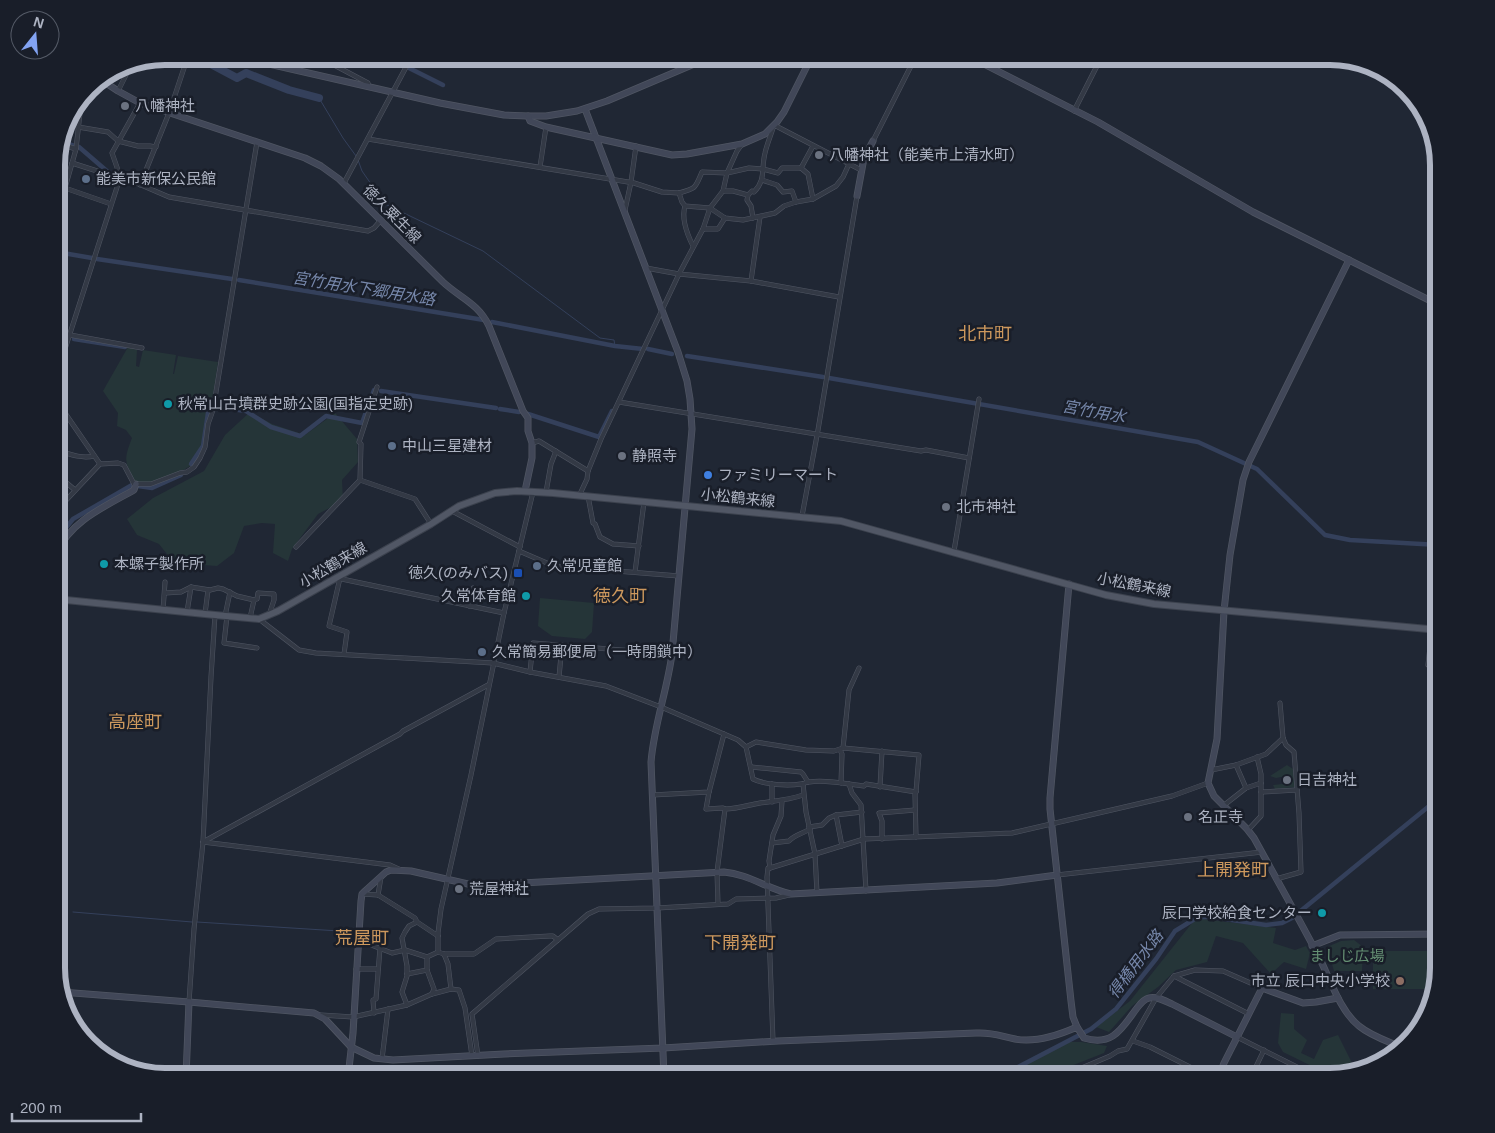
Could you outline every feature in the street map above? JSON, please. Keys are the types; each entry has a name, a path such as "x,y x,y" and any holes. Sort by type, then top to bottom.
{"main road":[{"name":"小松鶴来線","path":"65,600 259,618 269,615 338,578 459,506 496,493 525,491 841,520 1134,601 1430,629"}],"street":[{"path":"140,185 170,113 185,65"},
{"path":"273,65 489,113 528,116 546,116 585,109 607,102 692,65"},
{"path":"334,65 368,83 368,87"},
{"path":"344,183 407,65"},
{"path":"528,116 530,121 546,127 672,155 682,155 742,144 765,134 784,112 808,65"},
{"path":"802,516 861,170 864,158 911,65"},
{"path":"985,65 1098,122 1253,212 1430,300"},
{"path":"1074,111 1097,65"},
{"path":"118,91 127,73"},
{"name":"徳久粟生線","path":"107,84 140,103 305,158 332,173 452,291 482,312 523,411 528,418 532,458 525,491"},
{"path":"90,99 93,96"},
{"path":"65,350 119,177 112,153 140,103"},
{"path":"585,109 685,373 691,414 692,429 686,505 672,654 651,762 664,1068"},
{"path":"80,113 76,149 66,188 111,204"},
{"path":"774,125 861,170"},
{"path":"753,218 751,206 746,198 760,186 764,155 774,125"},
{"path":"78,127 108,132 118,141 138,146 156,147"},
{"path":"540,167 546,127"},
{"path":"368,139 631,182 662,192 680,193 692,189 697,186 702,172 727,172 749,168 778,173 782,168 801,168 808,174 813,199"},
{"path":"65,501 100,464 124,464 134,484 151,484 180,472 187,472 194,467 200,458 205,447 256,142"},
{"path":"580,496 601,439 679,274 703,229 710,208 723,191 727,172 742,144"},
{"path":"67,146 76,149"},
{"path":"624,212 631,182 636,146"},
{"path":"801,168 813,146"},
{"path":"72,163 119,177 169,197 368,230 374,228 381,220"},
{"path":"685,206 710,208 726,218 743,220 760,217 775,213 784,206 813,199 836,186 849,164"},
{"path":"762,180 777,186 783,192 792,191 796,202"},
{"path":"723,191 733,191 748,196"},
{"path":"680,193 685,206"},
{"path":"685,206 683,212 686,232 693,246"},
{"path":"751,281 760,217"},
{"path":"703,229 718,229 726,218"},
{"path":"1349,260 1249,462 1243,480 1230,555 1224,611 1217,739 1208,783 1214,796 1248,830 1262,852 1330,979 1338,998 1354,1021 1360,1027 1395,1044"},
{"path":"646,268 679,274 751,281 839,297"},
{"path":"70,335 142,348"},
{"path":"296,547 360,480 361,444 359,442 377,387"},
{"path":"954,551 979,399"},
{"path":"619,402 969,458"},
{"path":"65,413 100,464"},
{"path":"532,443 539,441 588,471"},
{"path":"546,492 551,464 556,451"},
{"path":"65,453 76,456 94,456"},
{"path":"360,480 415,499 431,524"},
{"path":"65,482 75,490"},
{"path":"65,537 84,519 134,490 136,484"},
{"path":"438,952 441,909 504,613 533,492"},
{"path":"588,496 593,523 600,537 613,544 639,546"},
{"path":"635,572 644,501"},
{"path":"452,511 519,549 554,566 679,576"},
{"path":"344,654 348,632 329,626 338,578 504,613"},
{"path":"163,610 165,582"},
{"path":"1069,584 1050,798 1056,876 1072,1010 1078,1029 1084,1038 1091,1040 1113,1037 1118,1034 1139,1005 1147,998 1156,998 1172,1004 1299,1068"},
{"path":"165,593 181,592 192,587 208,590 218,588 237,596 254,600"},
{"path":"187,612 192,587"},
{"path":"469,606 473,588"},
{"path":"205,614 208,590"},
{"path":"230,592 224,644 256,648"},
{"path":"250,618 254,600 257,599 258,593 274,594 269,615"},
{"path":"186,1068 194,928 203,842 215,615"},
{"path":"259,618 299,650 316,653 493,663 606,686 738,740 746,747 754,779 758,781 772,784 803,784 808,782 864,786 866,784 916,792"},
{"path":"530,672 533,643 672,654"},
{"path":"559,677 562,645"},
{"path":"840,783 849,690 859,668"},
{"path":"203,842 402,731 489,685"},
{"path":"1276,879 1301,872 1294,752 1286,745 1283,738 1280,703"},
{"path":"724,734 706,809 740,808 782,801 804,795"},
{"path":"1211,770 1236,765 1266,754 1283,738"},
{"path":"746,747 756,742 806,750 834,751 842,749 919,755 914,810 916,837"},
{"path":"880,786 882,751"},
{"path":"1248,830 1261,816 1261,774 1257,757"},
{"path":"1236,765 1246,788"},
{"path":"751,767 801,772 808,782"},
{"path":"770,868 864,839 1012,833 1172,796 1208,783"},
{"path":"1223,806 1246,788 1261,783"},
{"path":"772,784 772,802"},
{"path":"803,784 809,828 815,854 817,893"},
{"path":"849,784 852,793 861,805 866,891"},
{"path":"1261,792 1297,790"},
{"path":"652,795 709,792"},
{"path":"774,1041 767,886 773,835 781,816 782,801"},
{"path":"718,904 717,872 725,809"},
{"path":"882,839 883,827 879,813 914,810"},
{"path":"772,843 789,841 793,836 801,835 809,828 822,826 829,818 836,815 862,812"},
{"path":"836,815 842,846"},
{"path":"203,842 390,865 402,870"},
{"path":"475,1056 472,1014 588,914 599,909 657,905 728,904 736,899 768,899 791,894 997,883 1262,852"},
{"path":"349,1068 362,894 390,870 402,870 468,884 484,885 717,872 742,875 791,894"},
{"path":"378,895 381,876"},
{"path":"362,894 378,895 415,918 417,922 438,936"},
{"path":"407,1005 402,992 407,974 407,966 406,950 402,938 404,932 417,922"},
{"path":"1312,946 1340,935 1430,934"},
{"path":"358,940 392,953 406,950 427,957 438,952 444,954 474,954 496,939 553,936 558,940"},
{"path":"374,1013 373,1000 376,998 380,948"},
{"path":"444,954 448,964 451,989"},
{"path":"427,957 427,970 434,989 432,994"},
{"path":"356,969 378,969"},
{"path":"407,974 427,970"},
{"path":"1081,1068 1118,1051 1128,1049 1163,988 1174,976 1195,970 1223,971 1302,1003 1338,998"},
{"path":"1174,976 1249,1014"},
{"path":"1223,1068 1262,988"},
{"path":"68,993 307,1012 318,1015 353,1018 407,1005 432,994 451,989 460,990 475,1056"},
{"path":"382,1059 388,1009"},
{"path":"318,1015 333,1026 351,1047 363,1054 382,1059 399,1060 987,1032 1024,1040 1078,1029"},
{"path":"1133,1041 1150,1047 1192,1068"},
{"path":"1255,1068 1264,1050"}],"green space":[{"path":"128,347 137,350 136,366 139,367 143,350 176,355 173,374 178,356 218,362 210,415 197,459 192,465 180,472 147,484 135,482 126,461 132,438 126,430 117,426 118,413 103,391"},
{"path":"250,412 272,424 305,435 335,413 357,439 358,462 342,480 343,501 318,514 292,549 288,561 273,553 275,524 262,523 244,526 234,553 217,566 174,563 159,544 137,535 127,519 153,498 204,471 225,435"},
{"path":"540,598 594,603 592,632 585,639 552,636 538,626"},
{"path":"1287,765 1293,769 1295,787 1275,789 1273,785 1292,783 1290,775 1276,778 1270,776"},
{"path":"1196,918 1276,928 1273,943 1295,950 1306,946 1310,953 1306,969 1284,962 1271,974 1243,943 1216,936 1207,962 1176,970 1158,987 1132,1006 1109,1032 1096,1027 1130,1001"},
{"name":"ましじ広場","path":"1354,940 1363,947 1362,971 1334,971 1327,947 1341,941"},
{"path":"1373,951 1429,951 1428,989 1373,989"},
{"path":"1281,1013 1294,1014 1294,1029 1307,1040 1301,1053 1314,1059 1323,1040 1338,1035 1352,1063 1356,1065 1316,1068 1283,1052 1278,1043"},
{"path":"1067,1042 1107,1046 1104,1053 1066,1068 1019,1068"}],"waterway":[{"path":"213,65 237,78 246,73 289,90 319,98"},
{"path":"409,68 443,85"},
{"path":"319,98 356,156"},
{"path":"67,144 75,146"},
{"path":"79,147 108,172 116,175"},
{"path":"358,160 362,171 385,204 483,251 600,338 614,340 615,346"},
{"name":"宮竹用水下郷用水路","path":"65,253 92,258"},
{"name":"宮竹用水下郷用水路","path":"97,259 232,279"},
{"name":"宮竹用水下郷用水路","path":"239,280 484,320"},
{"name":"宮竹用水下郷用水路","path":"492,322 615,346 643,349"},
{"path":"74,339 125,347"},
{"name":"宮竹用水下郷用水路","path":"648,349 672,354"},
{"name":"宮竹用水下郷用水路","path":"687,356 823,377"},
{"name":"宮竹用水","path":"829,378 1198,442 1257,469 1325,535 1350,540 1430,544"},
{"path":"216,407 246,411 271,427 300,436 326,416 362,423 374,390"},
{"path":"381,391 496,408"},
{"path":"191,464 203,446 209,406"},
{"path":"500,409 519,412"},
{"path":"528,414 599,437 612,411"},
{"path":"138,486 152,488 181,475"},
{"path":"65,529 73,519 132,485"},
{"name":"得橋用水路","path":"1016,1068 1091,1029 1116,1009 1156,959 1175,931 1198,917 1211,917 1266,925 1282,923 1292,918 1430,805"},
{"path":"73,912 192,922"},
{"path":"197,922 339,931"}],"place":[{"name":"八幡神社","path":"125,106"},
{"name":"八幡神社（能美市上清水町）","path":"819,155"},
{"name":"能美市新保公民館","path":"86,179"},
{"name":"秋常山古墳群史跡公園(国指定史跡)","path":"168,404"},
{"name":"中山三星建材","path":"392,446"},
{"name":"静照寺","path":"622,456"},
{"name":"ファミリーマート","path":"708,475"},
{"name":"北市神社","path":"946,507"},
{"name":"本螺子製作所","path":"104,564"},
{"name":"久常児童館","path":"537,566"},
{"name":"徳久(のみバス)","path":"518,573"},
{"name":"久常体育館","path":"526,596"},
{"name":"久常簡易郵便局（一時閉鎖中）","path":"482,652"},
{"name":"日吉神社","path":"1287,780"},
{"name":"名正寺","path":"1188,817"},
{"name":"荒屋神社","path":"459,889"},
{"name":"辰口学校給食センター","path":"1322,913"},
{"name":"市立 辰口中央小学校","path":"1400,981"}],"district":[{"name":"北市町","path":"985,334"},
{"name":"徳久町","path":"620,596"},
{"name":"高座町","path":"135,722"},
{"name":"上開発町","path":"1233,870"},
{"name":"荒屋町","path":"362,938"},
{"name":"下開発町","path":"740,943"}]}
